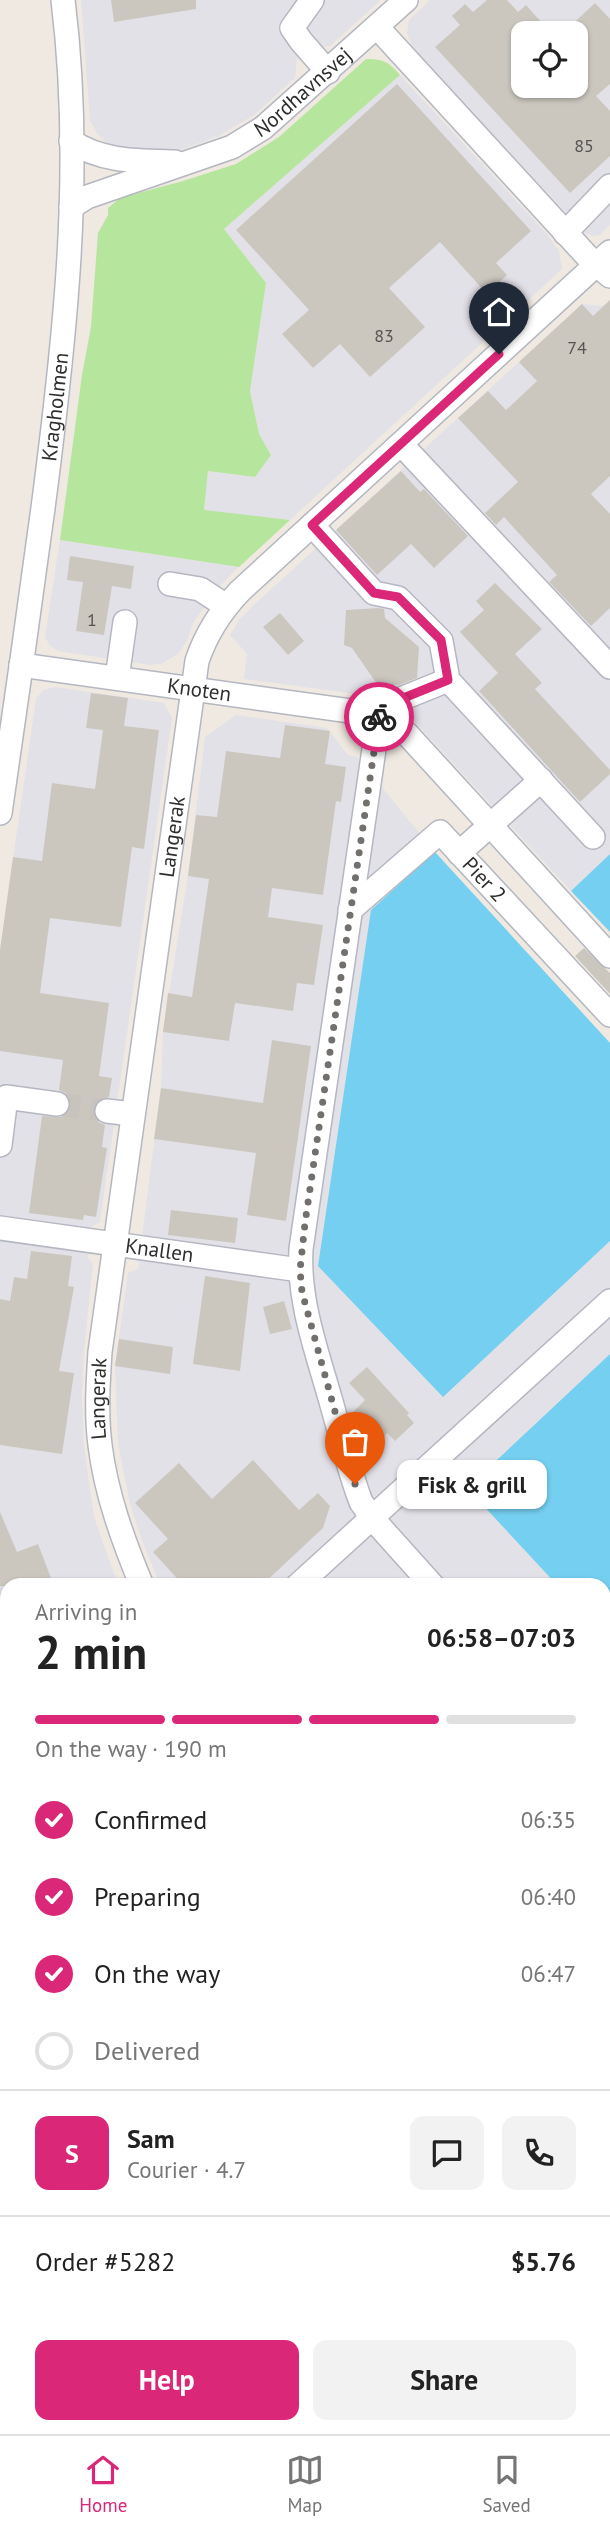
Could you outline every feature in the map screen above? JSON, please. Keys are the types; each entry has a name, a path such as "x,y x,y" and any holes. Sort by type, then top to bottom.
{"street":[{"name":"Kragholmen","path":"0,813 60,377 68,284 71,141 68,38 63,0"},
{"path":"312,0 292,27 328,72"},
{"name":"Nordhavnsvej","path":"71,207 87,197 232,147 263,128 406,0"},
{"path":"377,27 565,233 606,264"},
{"name":"Nordhavnsvej","path":"71,141 86,152 125,160 185,163"},
{"path":"565,233 610,186"},
{"name":"Langerak","path":"139,1578 110,1497 100,1446 97,1402 100,1352 113,1244 197,661 203,643 226,606 312,525 606,264"},
{"path":"401,444 610,667"},
{"path":"312,525 374,593 398,597 441,640 448,680 593,837"},
{"path":"170,584 200,589 226,606"},
{"path":"117,678 125,622"},
{"name":"Knoten","path":"22,665 379,715"},
{"path":"426,1578 361,1502 302,1292 300,1270 379,715 396,701 448,680"},
{"name":"Pier 2","path":"379,715 407,734 610,956"},
{"path":"459,853 541,780"},
{"name":"Pier 2","path":"350,910 440,832 610,1015"},
{"path":"0,1145 6,1097 57,1104"},
{"path":"107,1111 132,1114"},
{"name":"Knallen","path":"10,1230 300,1270"},
{"path":"306,1578 610,1301"}],"shaded area":[{"path":"81,0 381,0 330,46 321,47 316,44 297,59 295,78 254,115 219,136 180,150 147,153 118,148 107,143 98,135 90,121"},
{"path":"430,0 610,0 610,225 600,235 585,233 413,49 407,33 409,20"},
{"path":"400,75 546,233 559,251 562,269 290,520 204,511 208,471 255,477 271,455 259,434 250,391 266,283 224,229"},
{"path":"582,304 604,306 610,312 610,854 571,891 390,695 386,698 244,679 247,654 230,635 239,620 254,605"},
{"path":"60,540 239,567 218,588 193,623 187,641 178,654 161,664 150,665 58,651 50,646 45,637"},
{"path":"55,687 164,703 172,718 100,1222 91,1227 88,1258 93,1264 84,1350 84,1447 94,1517 116,1578 0,1578 0,950 36,699 43,690"},
{"path":"236,715 327,728 348,755 357,757 435,852 371,910 443,1396 610,1241 610,1354 467,1488 551,1578 157,1578 130,1504 118,1444 115,1366 128,1273 138,1269 161,1088 163,1031 188,876 205,737"}],"green space":[{"path":"366,59 385,62 400,75 224,229 266,283 250,391 259,434 271,455 255,477 208,471 204,510 290,520 239,567 60,540 91,327 98,233 108,215 108,208 120,198 236,164 279,137"}],"water":[{"path":"435,852 610,1043 610,1241 443,1397 318,1266 371,910"},
{"path":"610,854 610,932 571,891"},
{"path":"610,1354 610,1578 551,1578 467,1488"}],"building":[{"path":"111,0 196,0 196,9 114,22"},
{"path":"487,0 507,0 518,12 526,5 540,21 511,21 511,98 588,98 588,21 576,21 595,3 610,19 610,84 596,96 610,111 610,156 570,193 435,47 460,25 452,16 465,4 473,12"},
{"path":"397,84 531,231 496,263 507,275 487,294 440,242 389,288 425,327 370,377 340,344 313,368 282,334 309,310 236,230"},
{"path":"610,300 610,476 591,494 610,514 610,608 591,626 549,582 557,575 504,517 496,525 485,513 518,482 458,418 488,391 506,410 537,381 519,362 582,304 593,316"},
{"path":"401,471 420,492 424,489 468,536 434,568 411,544 377,575 336,530"},
{"path":"70,556 134,566 131,589 112,586 104,635 76,631 83,582 67,580"},
{"path":"495,583 542,629 515,654 542,683 535,689 610,770 610,774 580,802 479,691 498,673 460,632 484,610 476,601"},
{"path":"384,609 385,618 419,647 417,678 399,685 377,684 352,648 344,645 346,610"},
{"path":"280,613 304,641 288,655 263,627"},
{"path":"91,693 128,698 124,726 159,730 144,849 132,847 121,927 50,918 40,993 109,1003 99,1076 112,1078 109,1097 96,1102 93,1110 98,1122 105,1125 102,1147 107,1148 96,1217 84,1215 83,1220 29,1213 42,1116 62,1117 68,1113 71,1105 66,1093 59,1090 63,1060 0,1051 0,950 13,857 42,861 52,783 95,789 103,730 86,728"},
{"path":"285,725 330,731 325,764 346,767 341,802 336,801 323,895 272,888 268,917 323,925 314,985 297,983 293,1011 235,1003 229,1041 163,1032 168,993 192,997 209,879 188,876 196,815 217,817 226,751 280,758"},
{"path":"584,948 610,973 610,994 575,956"},
{"path":"272,1040 311,1046 286,1221 247,1215 256,1153 154,1139 161,1088 263,1103"},
{"path":"171,1210 238,1218 235,1243 168,1235"},
{"path":"31,1251 72,1256 68,1286 74,1287 59,1371 74,1373 62,1454 0,1445 0,1299 10,1301 14,1277 27,1279"},
{"path":"205,1276 250,1283 240,1371 193,1364"},
{"path":"284,1301 292,1329 270,1334 263,1307"},
{"path":"119,1339 173,1347 170,1374 115,1366"},
{"path":"367,1367 409,1413 407,1415 414,1423 395,1441 387,1433 379,1441 353,1412 365,1400 349,1383"},
{"path":"253,1460 299,1510 318,1493 330,1506 323,1528 270,1578 177,1578 153,1552 168,1539 135,1503 179,1463 212,1499"},
{"path":"0,1512 17,1552 38,1544 51,1578 0,1578"}],"tunnel":[{"path":"57,1104 107,1111"}],"way so far":[{"path":"355,1484 320,1364 302,1292 300,1270 379,717"}],"place":[{"name":"Fisk & grill","path":"355,1484"}],"route":[{"path":"379,717 396,701 448,680 441,640 398,597 374,593 312,525 499,354"}]}
